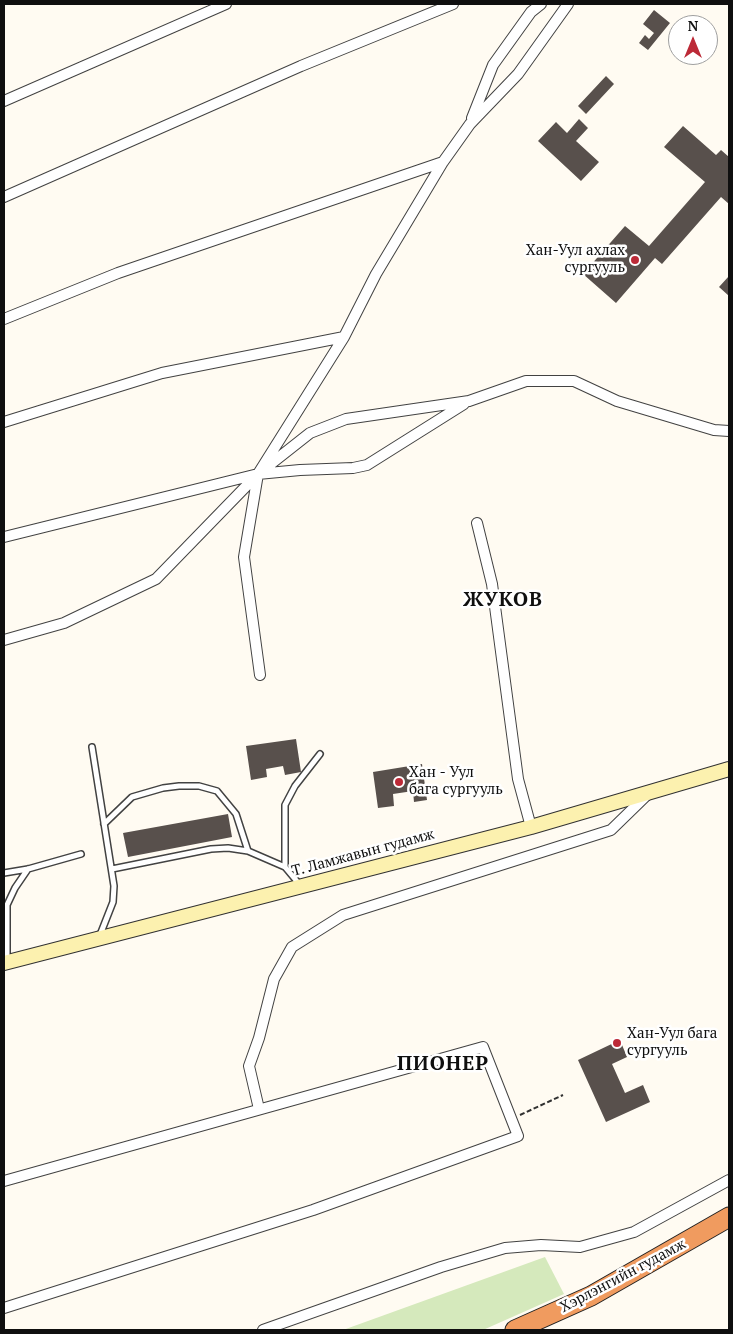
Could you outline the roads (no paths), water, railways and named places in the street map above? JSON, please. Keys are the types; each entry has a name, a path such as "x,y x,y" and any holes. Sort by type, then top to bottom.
{"highway":[{"name":"Хэрлэнгийн гудамж","path":"515,1330 591,1296 729,1217"}],"street":[{"path":"4,101 226,4"},
{"path":"4,197 301,66 453,4"},
{"path":"470,124 494,65 532,12 541,4"},
{"path":"260,674 244,557 258,474 344,337 376,274 442,162 470,124 518,74 568,4"},
{"path":"4,318 118,273 442,162"},
{"path":"4,422 162,373 344,337"},
{"path":"4,640 64,623 156,578 258,474 310,433 346,420 469,401 526,380 574,381 617,401 714,430 729,431"},
{"path":"4,537 258,474 353,468 367,465 469,401"},
{"path":"476,523 492,584 518,779 531,827"},
{"name":"Т. Ламжавын гудамж","path":"6,963 531,827 648,794 729,768"},
{"path":"260,1109 249,1066 259,1038 274,978 292,947 343,915 611,830 648,794"},
{"path":"4,1181 483,1047 518,1136 313,1210 4,1308"},
{"path":"263,1330 441,1267 505,1248 541,1245 580,1247 634,1232 729,1180"}],"lane":[{"path":"92,747 114,886 113,902 99,939"},
{"path":"284,866 285,805 294,786 320,754"},
{"path":"104,824 132,797 162,788 199,786 217,791 236,814 248,851"},
{"path":"112,869 211,849 228,848 248,851 284,866 301,886"},
{"path":"4,873 28,869 81,854"},
{"path":"6,963 7,905 28,869"}],"place":[{"name":"Хан-Уул ахлах сургууль","path":"635,260"},
{"name":"Хан - Уул бага сургууль","path":"399,782"},
{"name":"Хан-Уул бага сургууль","path":"617,1043"}],"district":[{"name":"ЖУКОВ","path":"503,600"},
{"name":"ПИОНЕР","path":"443,1064"}]}
